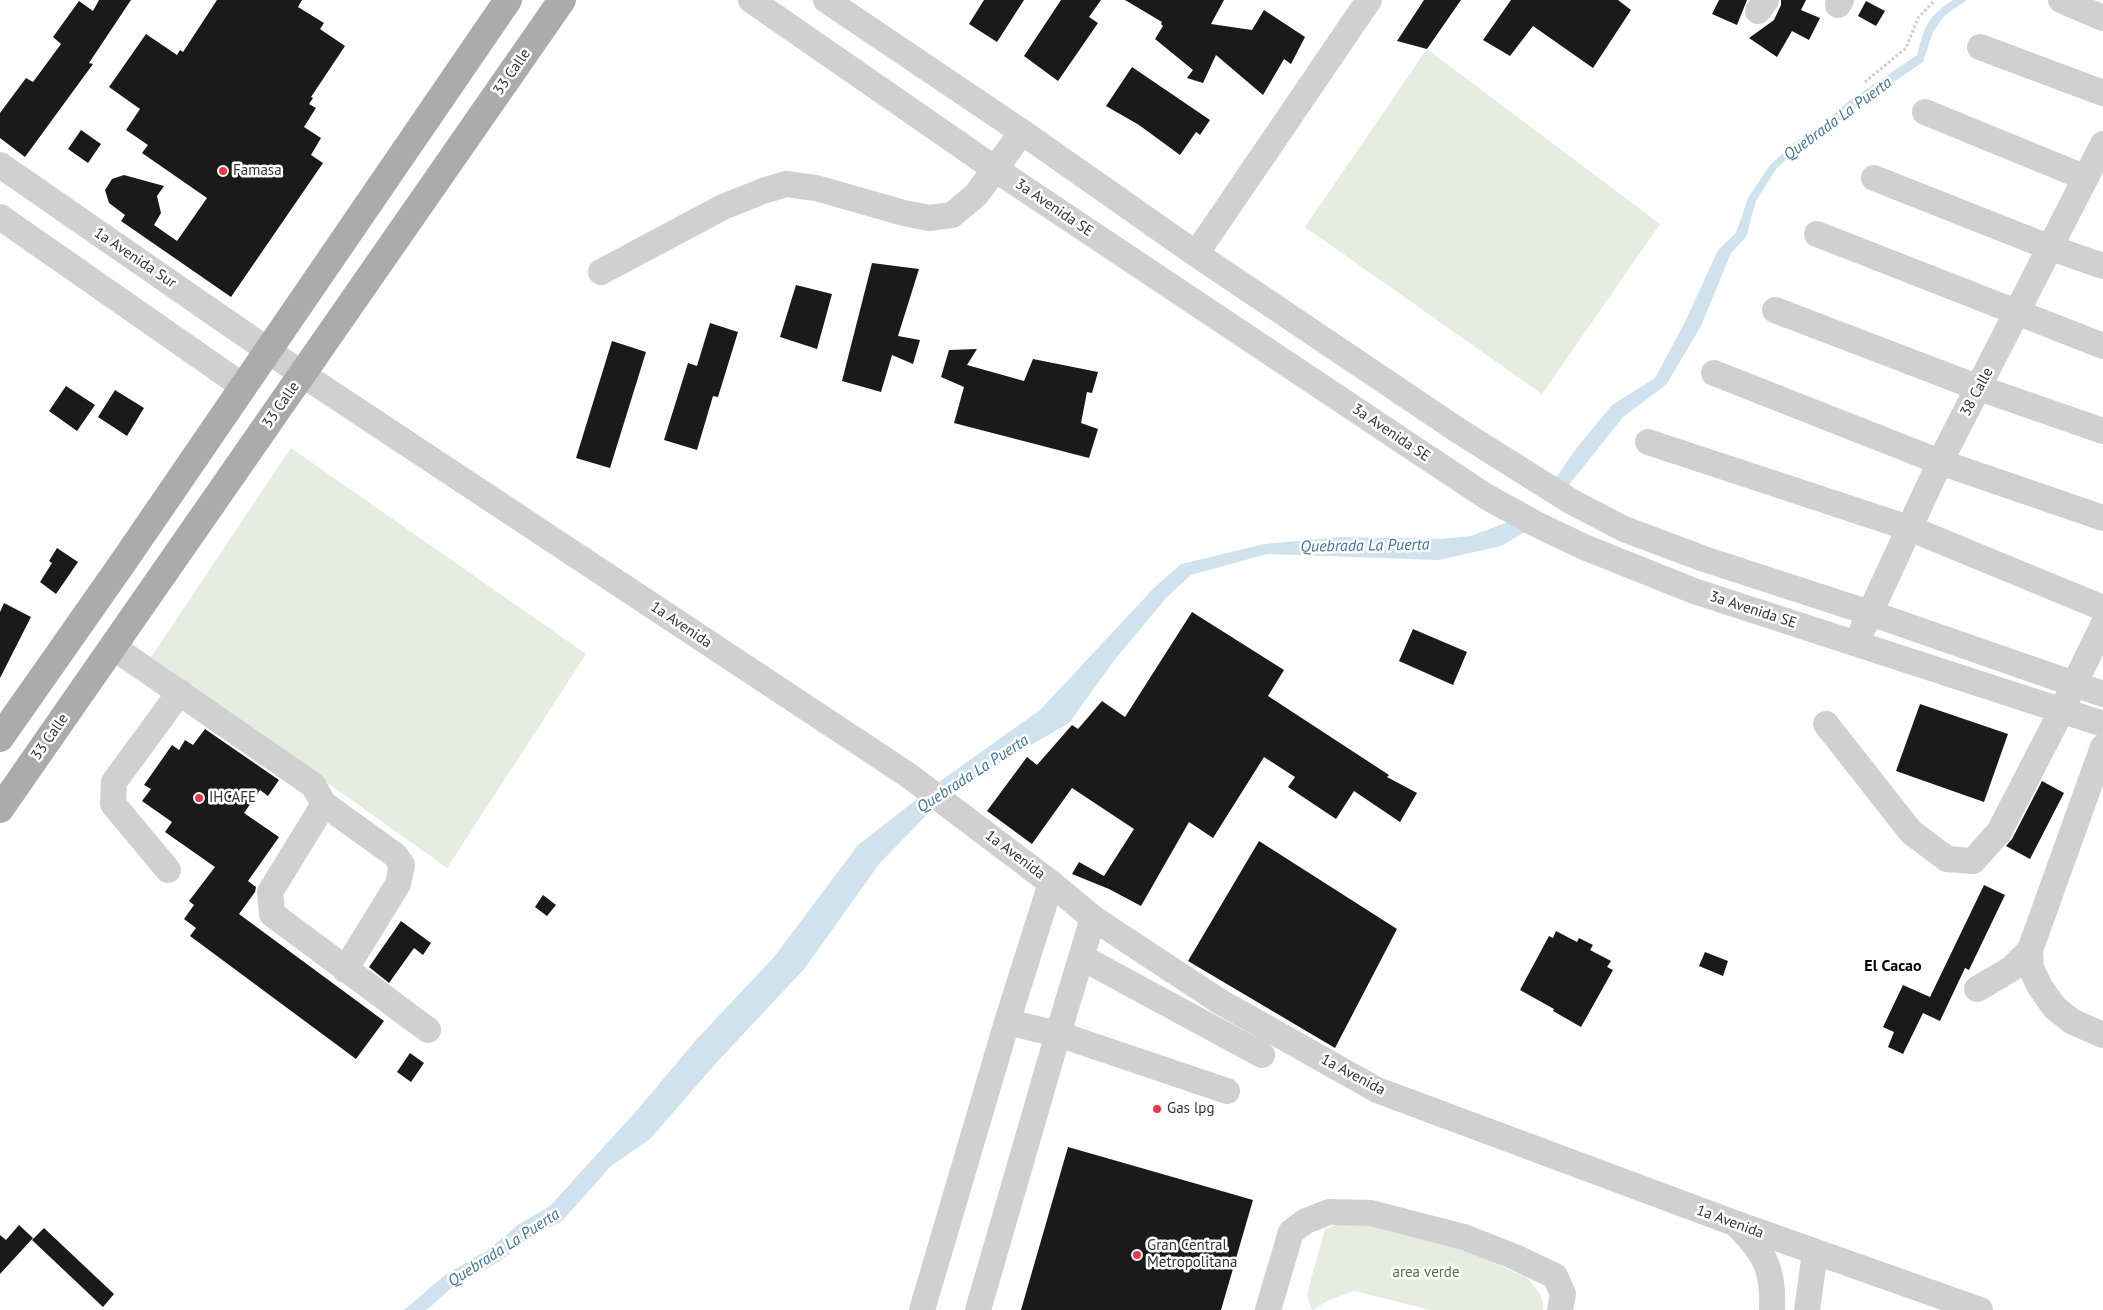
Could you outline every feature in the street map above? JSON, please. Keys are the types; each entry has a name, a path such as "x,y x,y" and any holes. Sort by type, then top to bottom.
{"main road":[{"path":"0,738 270,350 508,0"},
{"name":"33 Calle","path":"0,809 562,0"}],"street":[{"name":"3a Avenida SE","path":"751,0 995,169 1487,497 1536,524 1584,547 1694,590 2103,724"},
{"path":"826,0 1022,132 1196,254 1459,431 1572,502 1624,529 1704,559 1870,613 2103,694"},
{"path":"1196,254 1369,0"},
{"path":"2061,0 2103,18"},
{"path":"1980,47 2103,92"},
{"path":"1925,112 2086,178"},
{"path":"601,272 723,207 763,190 786,184 816,188 904,213 929,218 952,215 976,195 1022,132"},
{"name":"38 Calle","path":"1856,642 1940,462 1980,388 2103,144"},
{"name":"1a Avenida Sur","path":"0,165 270,350"},
{"path":"1874,178 2051,248 2103,266"},
{"path":"0,217 244,387"},
{"path":"1818,234 2017,314 2103,346"},
{"path":"1775,310 1980,388 2103,431"},
{"name":"1a Avenida","path":"270,350 302,374 908,776 954,808 1093,918 1219,1001 1377,1090 1737,1224 1980,1310"},
{"path":"1714,373 1940,462 2103,518"},
{"path":"1648,442 1909,528 2103,608"},
{"path":"1826,724 1911,832 1947,859 1973,861 1999,832 2062,710 2103,625"},
{"path":"112,647 180,692 312,786 324,804 395,855 402,866 398,884 345,970"},
{"path":"168,870 113,804 114,782 180,692"},
{"path":"2103,748 2030,950 2031,968 2040,987 2055,1008 2073,1022 2103,1035"},
{"path":"324,804 270,892 272,914 428,1030"},
{"path":"922,1310 1007,1022 1051,883"},
{"path":"978,1310 1093,918"},
{"path":"1977,989 2011,969 2030,950"},
{"path":"1081,957 1262,1054"},
{"path":"1007,1022 1058,1034 1227,1091"},
{"path":"1268,1310 1291,1232 1306,1221 1329,1212 1371,1212 1464,1237 1538,1267 1554,1276 1562,1294 1560,1310"},
{"path":"1737,1224 1754,1242 1768,1264 1772,1310"},
{"path":"1806,1310 1815,1252"}],"path":[{"path":"1865,82 1906,48 1918,18 1934,0"}],"green space":[{"path":"1427,49 1660,224 1542,394 1305,227"},
{"path":"291,448 586,654 447,868 151,657"},
{"name":"area verde","path":"1355,1219 1441,1240 1526,1277 1540,1294 1543,1310 1430,1310 1354,1291 1327,1301 1313,1310 1307,1294 1325,1229"}],"water":[{"name":"Quebrada La Puerta","path":"1953,0 1967,0 1945,15 1933,32 1923,62 1856,108 1824,133 1799,147 1776,169 1756,201 1746,237 1731,253 1701,326 1666,385 1623,417 1568,486 1556,478 1575,450 1612,405 1655,378 1685,322 1718,250 1736,233 1748,198 1770,165 1795,142 1820,126 1849,101 1917,55 1928,23 1932,17"},
{"name":"Quebrada La Puerta","path":"1524,516 1528,530 1501,546 1439,560 1267,554 1191,575 1166,598 1116,658 1069,723 948,793 879,864 805,968 717,1062 650,1139 611,1166 562,1221 530,1238 498,1262 450,1289 427,1310 404,1310 445,1275 488,1250 518,1225 550,1206 639,1108 696,1040 774,957 858,845 939,782 1040,710 1154,588 1181,564 1264,544 1341,537 1440,539 1471,536"}],"building":[{"path":"99,0 131,0 89,63 93,64 25,157 0,138 0,113 26,78 33,82 61,44 53,37 79,1 93,11"},
{"path":"217,0 302,0 298,7 324,23 320,29 345,46 311,97 313,98 309,104 316,108 304,127 321,138 311,155 323,163 231,297 121,221 125,215 109,203 105,190 112,179 124,175 164,186 157,196 161,213 154,225 177,241 207,198 142,153 148,145 126,130 140,109 109,87 146,34 177,55 180,50 183,52"},
{"path":"984,0 1024,0 997,42 969,24"},
{"path":"1061,0 1101,0 1089,17 1098,23 1058,81 1024,56"},
{"path":"1125,0 1224,0 1211,24 1252,30 1264,10 1305,37 1291,64 1284,59 1263,95 1216,55 1203,83 1187,78 1193,70 1155,39 1163,26 1162,22"},
{"path":"1424,0 1461,0 1427,49 1397,41"},
{"path":"1511,0 1618,0 1631,10 1593,68 1533,26 1510,56 1483,40"},
{"path":"1719,0 1747,0 1737,25 1712,14"},
{"path":"1781,0 1806,0 1801,10 1820,18 1809,40 1792,31 1777,57 1749,38 1774,20 1781,5"},
{"path":"1866,1 1885,11 1876,26 1858,16"},
{"path":"1132,67 1210,120 1200,135 1196,132 1180,155 1139,125 1106,106"},
{"path":"81,130 101,144 88,163 68,149"},
{"path":"872,263 919,269 898,336 920,340 913,364 892,355 881,392 842,381"},
{"path":"796,285 832,294 817,349 780,337"},
{"path":"710,323 738,332 718,397 713,396 697,450 664,440 688,363 697,366"},
{"path":"612,341 646,352 610,468 576,458"},
{"path":"977,349 967,365 1024,381 1033,359 1098,372 1092,393 1087,392 1081,423 1098,429 1089,458 954,423 964,387 941,377 949,350"},
{"path":"66,386 95,405 77,431 49,411"},
{"path":"115,390 144,408 127,436 98,417"},
{"path":"57,548 78,562 56,594 40,582 52,563 49,561"},
{"path":"4,603 31,617 0,678 0,612"},
{"path":"1192,612 1284,670 1268,696 1389,775 1387,777 1417,793 1400,822 1354,791 1336,819 1288,787 1295,777 1264,757 1213,838 1189,822 1141,906 1109,889 1072,874 1079,862 1104,876 1134,829 1072,788 1032,844 987,811 1027,757 1037,765 1072,725 1078,729 1102,701 1125,717"},
{"path":"1413,629 1467,652 1453,685 1399,661"},
{"path":"1920,704 2008,734 1984,802 1896,771"},
{"path":"205,729 279,780 268,796 260,790 244,813 279,837 248,881 256,887 255,892 239,914 384,1021 356,1059 190,936 196,928 184,919 194,905 189,901 215,867 165,832 172,822 142,801 151,789 144,785 172,745 179,750 185,740 193,745"},
{"path":"2042,781 2064,793 2030,859 2006,846 2012,839"},
{"path":"1259,841 1397,929 1335,1048 1188,961"},
{"path":"1984,885 2005,895 1969,970 1965,968 1940,1021 1923,1013 1903,1054 1888,1047 1894,1032 1883,1027 1903,985 1930,997"},
{"path":"543,895 556,905 547,916 535,907"},
{"path":"401,921 431,943 423,955 414,948 389,983 369,967"},
{"path":"1556,931 1577,942 1579,938 1593,945 1590,950 1611,961 1607,967 1613,970 1581,1027 1520,990 1549,936 1553,938"},
{"path":"1705,952 1728,961 1723,976 1699,966"},
{"path":"410,1053 424,1063 411,1082 397,1072"},
{"name":"Gran Central Metropolitana","path":"1068,1147 1253,1200 1221,1310 1021,1310"},
{"path":"19,1225 33,1238 0,1274 0,1235 6,1240"},
{"path":"44,1228 114,1294 103,1307 32,1240"}],"place":[{"name":"Famasa","path":"223,171"},
{"name":"IHCAFE","path":"199,798"},
{"name":"Gas lpg","path":"1157,1109"},
{"name":"Gran Central Metropolitana","path":"1137,1255"}],"district":[{"name":"El Cacao","path":"1893,966"}]}
